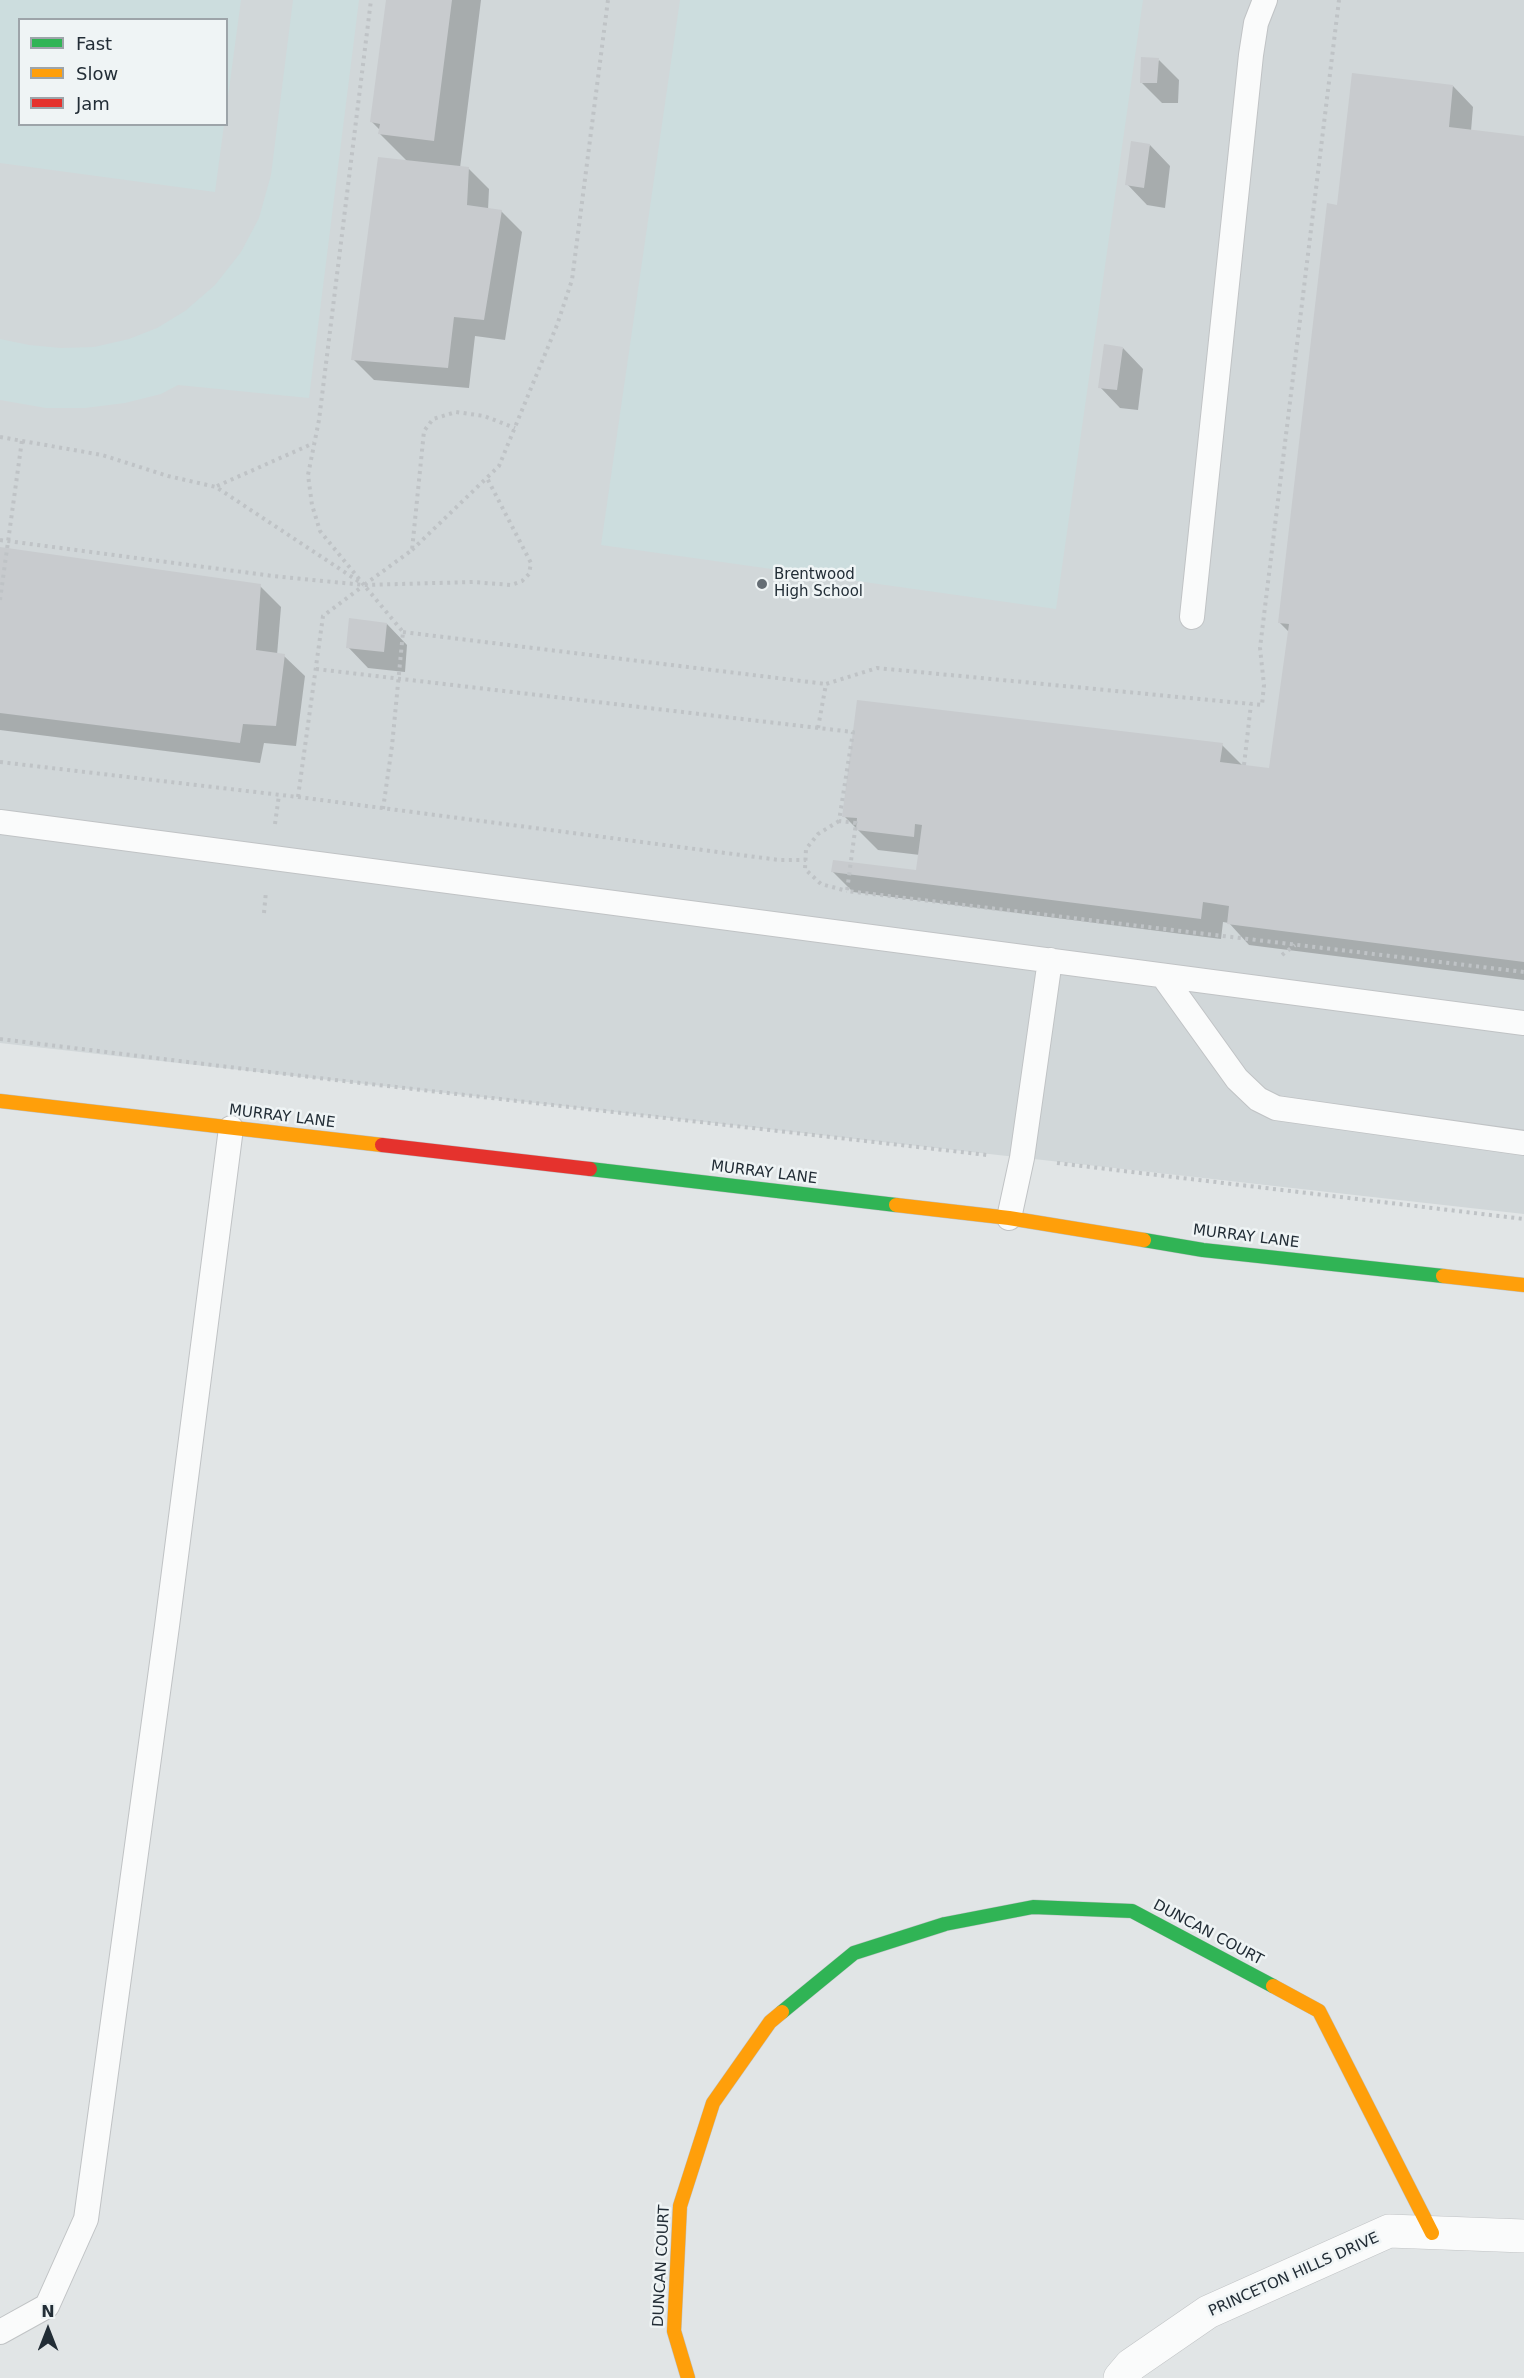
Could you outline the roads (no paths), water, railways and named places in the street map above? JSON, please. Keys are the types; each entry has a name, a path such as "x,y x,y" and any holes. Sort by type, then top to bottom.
{"main road":[{"name":"MURRAY LANE","path":"0,1101 1009,1218 1203,1250 1524,1285"},
{"name":"DUNCAN COURT","path":"688,2378 674,2331 680,2206 713,2103 770,2022 854,1953 945,1924 1033,1907 1132,1911 1319,2011 1432,2233"}],"street":[{"name":"PRINCETON HILLS DRIVE","path":"1120,2378 1131,2365 1208,2312 1389,2231 1524,2236"}],"lane":[{"path":"1192,617 1251,55 1256,23 1265,0"},
{"path":"0,822 1524,1023"},
{"path":"1009,1218 1022,1158 1050,960"},
{"path":"1163,976 1237,1079 1258,1099 1276,1108 1296,1113 1524,1143"},
{"path":"0,2332 46,2306 86,2219 167,1626 231,1128"}],"place":[{"name":"Brentwood High School","path":"762,584"}]}
